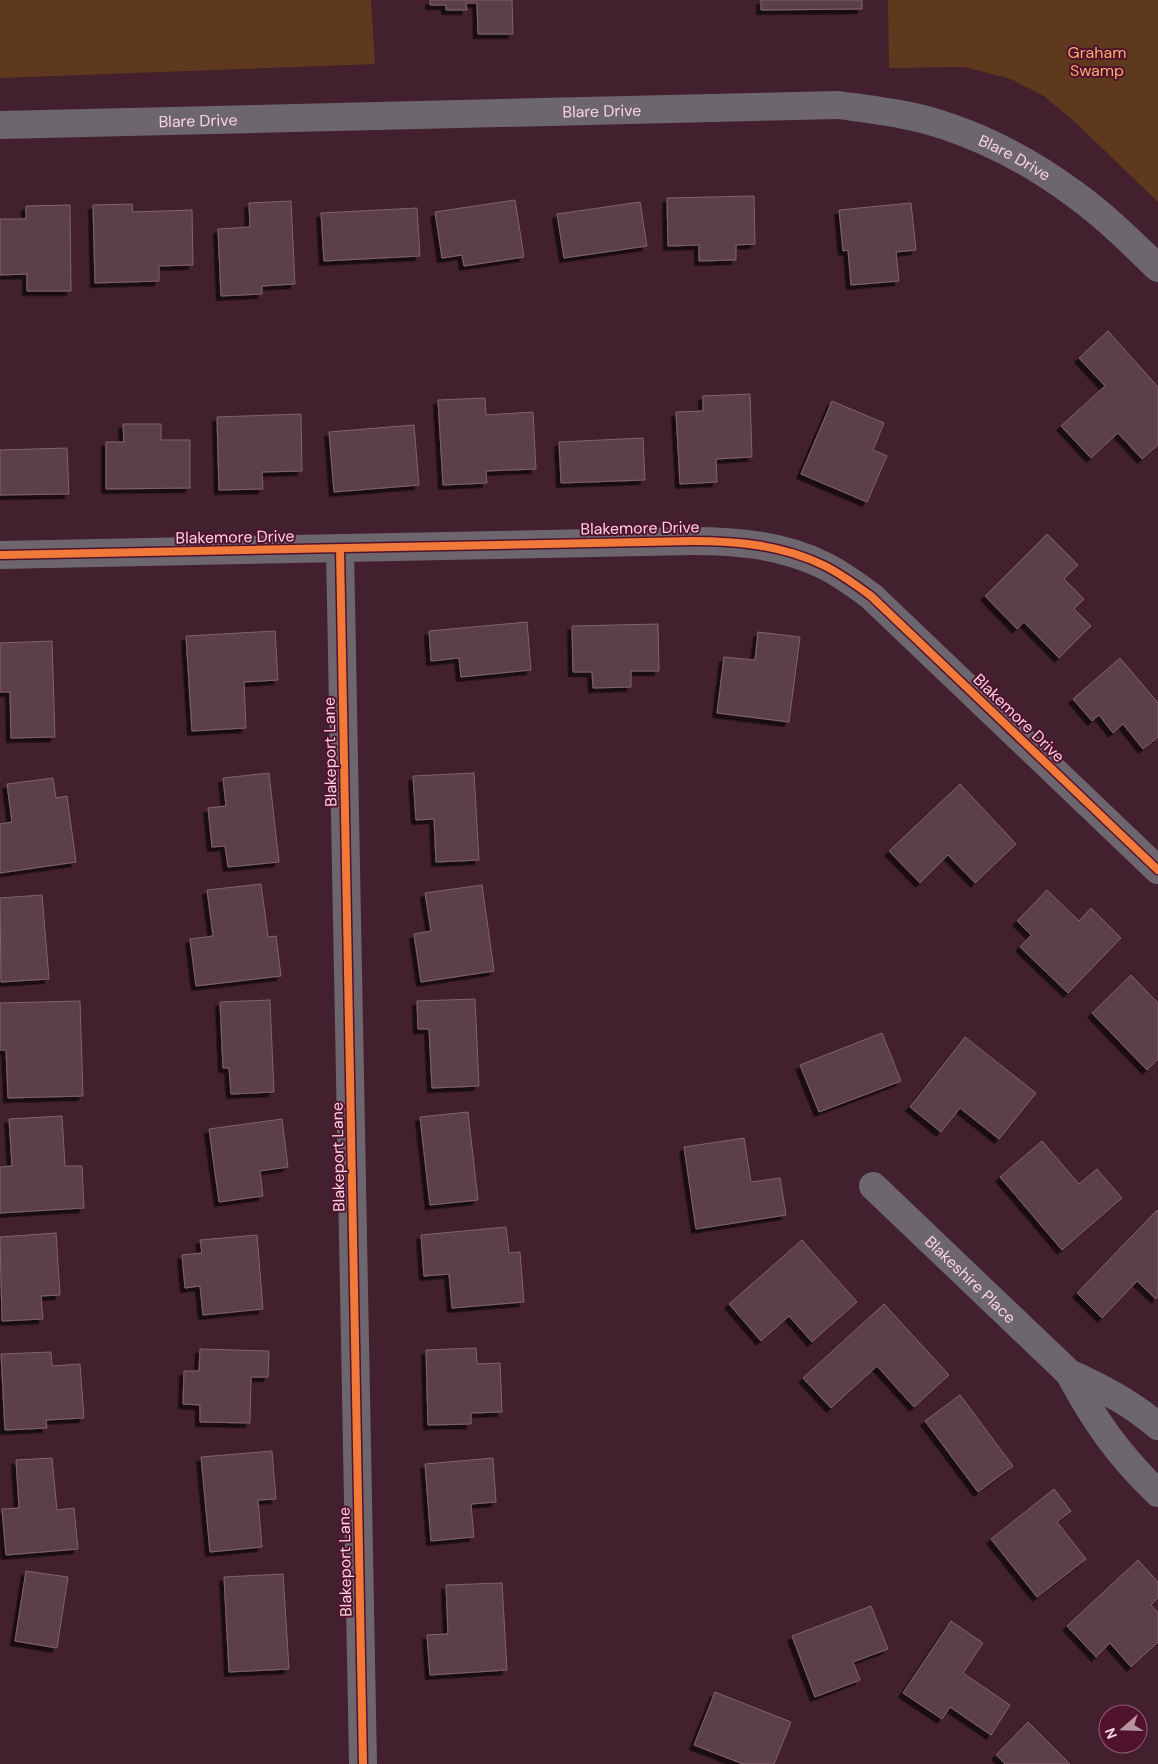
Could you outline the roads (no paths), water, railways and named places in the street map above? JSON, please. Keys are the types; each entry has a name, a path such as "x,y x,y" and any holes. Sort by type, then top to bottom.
{"street":[{"name":"Blare Drive","path":"0,125 838,105 874,110 945,126 979,139 1014,156 1047,174 1074,193 1158,268"},
{"name":"Blakemore Drive","path":"0,555 716,541 750,544 800,555 831,569 871,596 1158,870"},
{"name":"Blakeport Lane","path":"340,549 363,1764"},
{"name":"Blakeshire Place","path":"873,1186 1068,1374 1096,1421 1117,1450 1158,1493"},
{"name":"Blakeshire Place","path":"1068,1374 1098,1386 1126,1402 1158,1426"}],"park label":[{"name":"Graham Swamp","path":"1097,61"}]}
